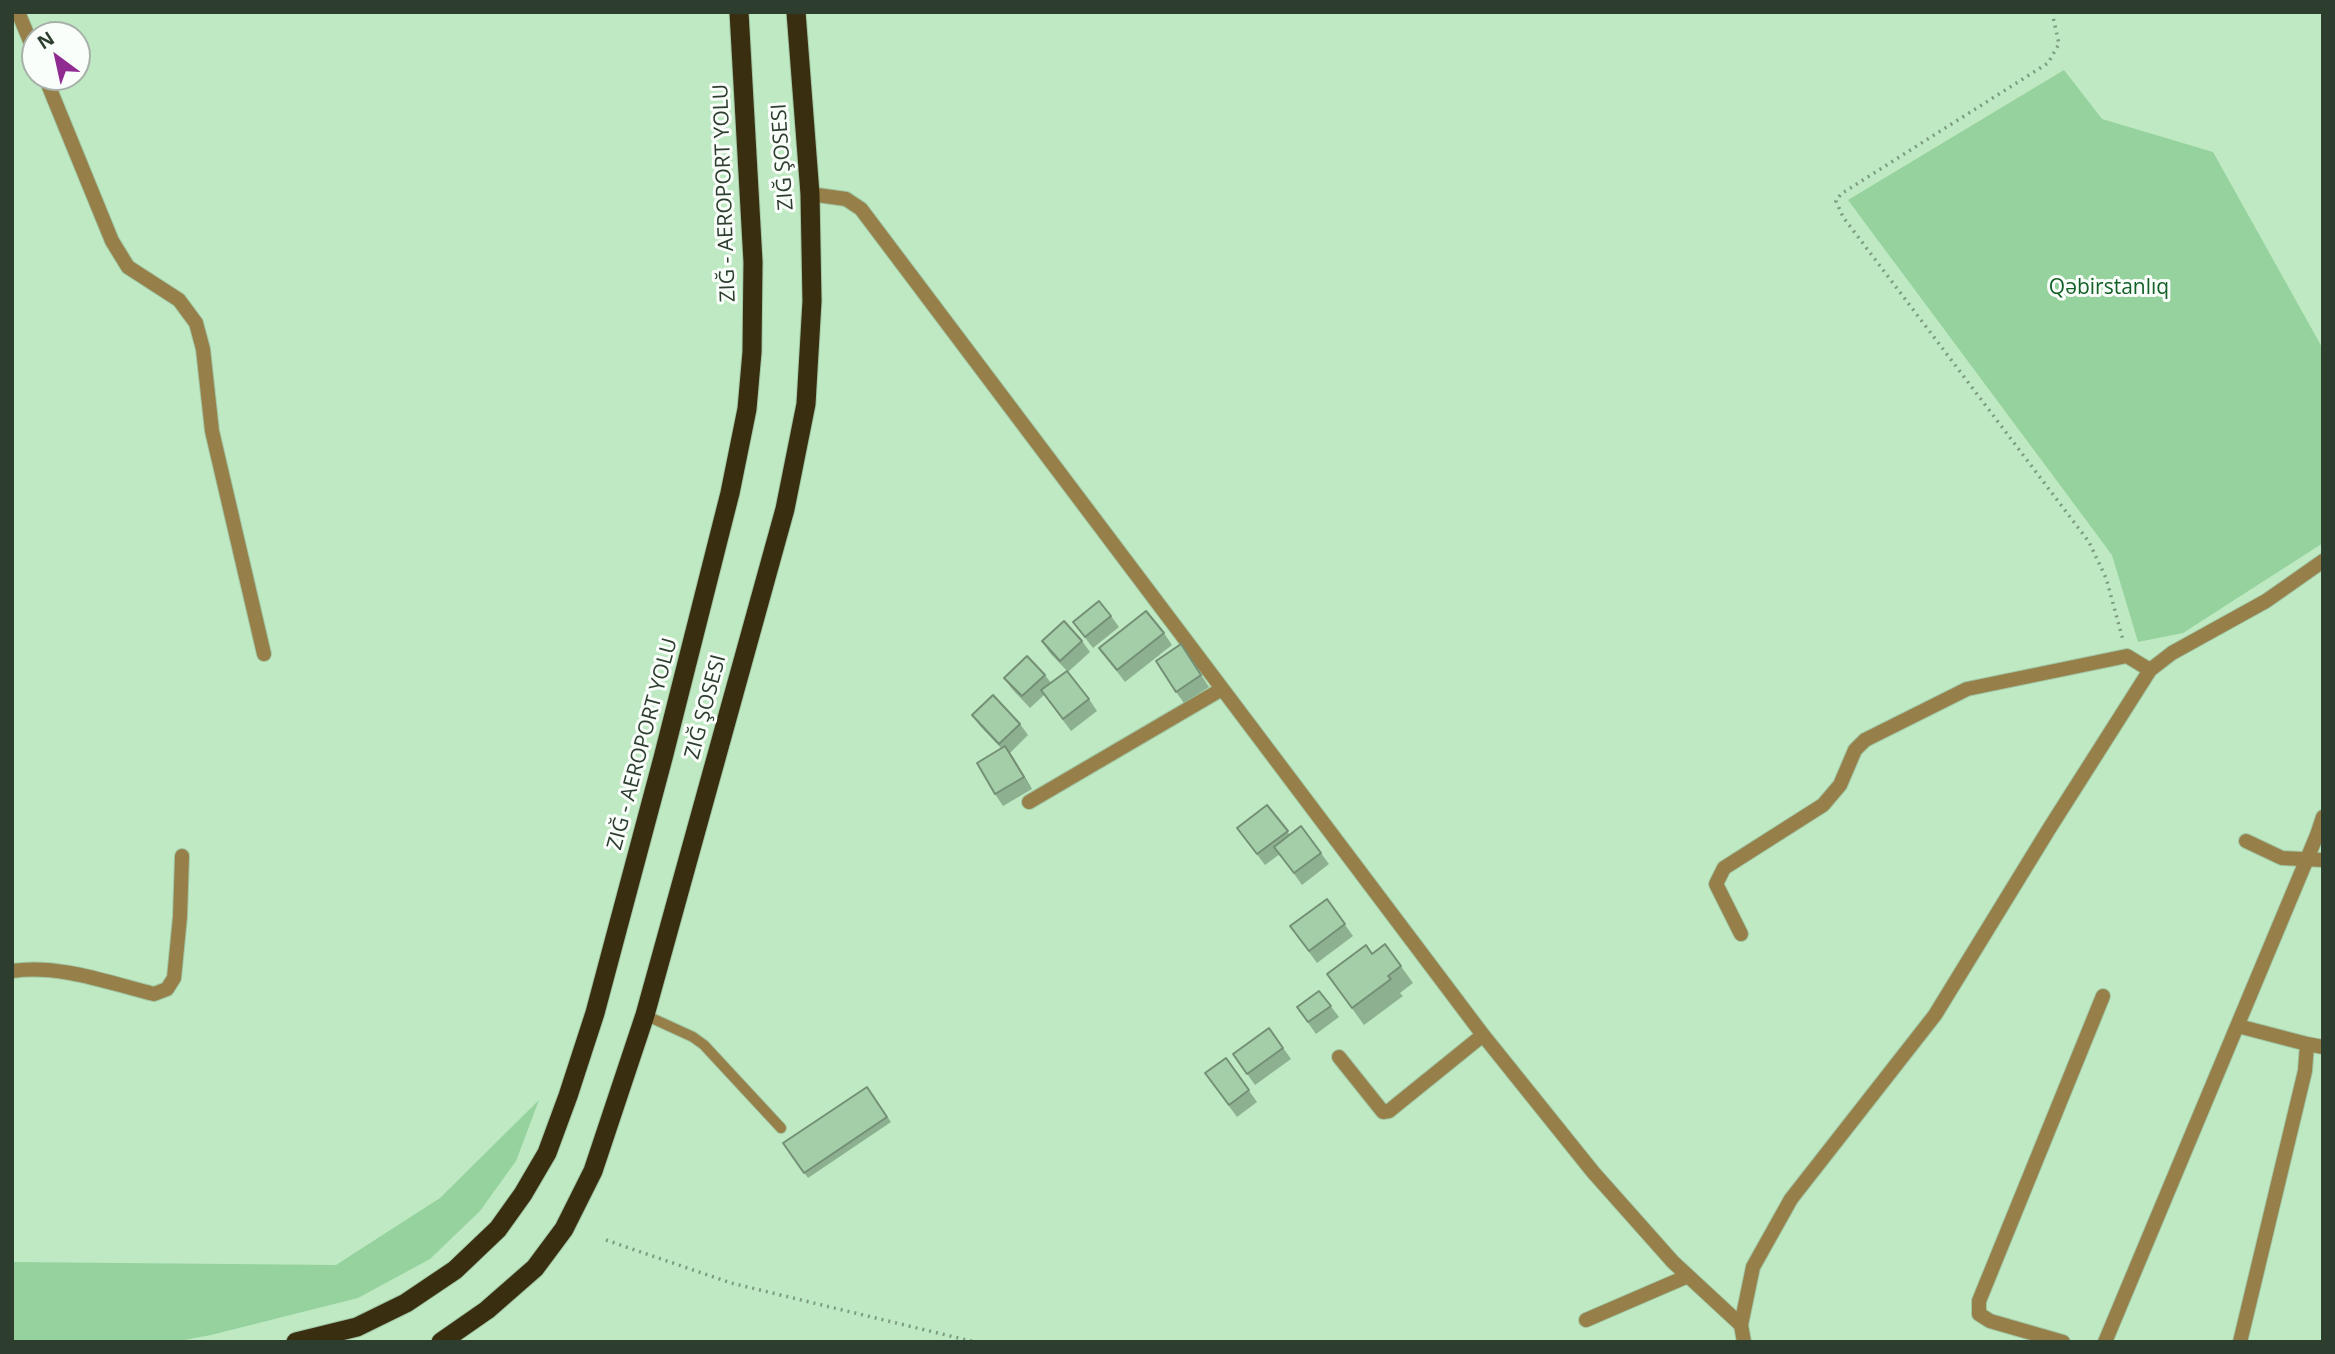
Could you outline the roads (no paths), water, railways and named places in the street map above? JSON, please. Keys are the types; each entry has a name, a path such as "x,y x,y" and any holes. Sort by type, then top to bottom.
{"highway":[{"path":"296,1342 357,1327 407,1303 456,1270 498,1229 523,1194 547,1153 572,1084 595,1013 663,758 730,493 747,409 752,352 752,262 739,12"},
{"path":"441,1342 486,1310 535,1268 564,1229 593,1171 645,1015 785,509 806,404 812,301 810,194 796,12"}],"street":[{"path":"51,91 112,241 128,267 179,300 196,323 203,349 212,431 264,654"},
{"path":"810,194 846,199 861,209 1483,1035 1593,1172 1688,1276 1741,1325"},
{"path":"1744,1342 1741,1325 1753,1267 1791,1199 1936,1015 2150,670 2172,653 2266,601 2323,561"},
{"path":"1741,934 1716,884 1724,868 1823,805 1840,785 1855,750 1865,740 1967,689 2127,656 2150,670"},
{"path":"1029,802 1222,689"},
{"path":"2105,1342 2323,817"},
{"path":"2246,841 2282,859 2323,860"},
{"path":"12,971 26,969 64,972 154,994 166,989 174,978 182,856"},
{"path":"2063,1342 1990,1321 1979,1314 1979,1301 2103,996"},
{"path":"2238,1026 2323,1047"},
{"path":"1339,1056 1383,1112 1389,1111 1483,1035"},
{"path":"2240,1342 2305,1071 2307,1044"},
{"path":"1586,1320 1688,1276"}],"lane":[{"path":"645,1015 693,1037 781,1128"}],"park label":[{"name":"Qəbirstanlıq","path":"2109,288"}]}
